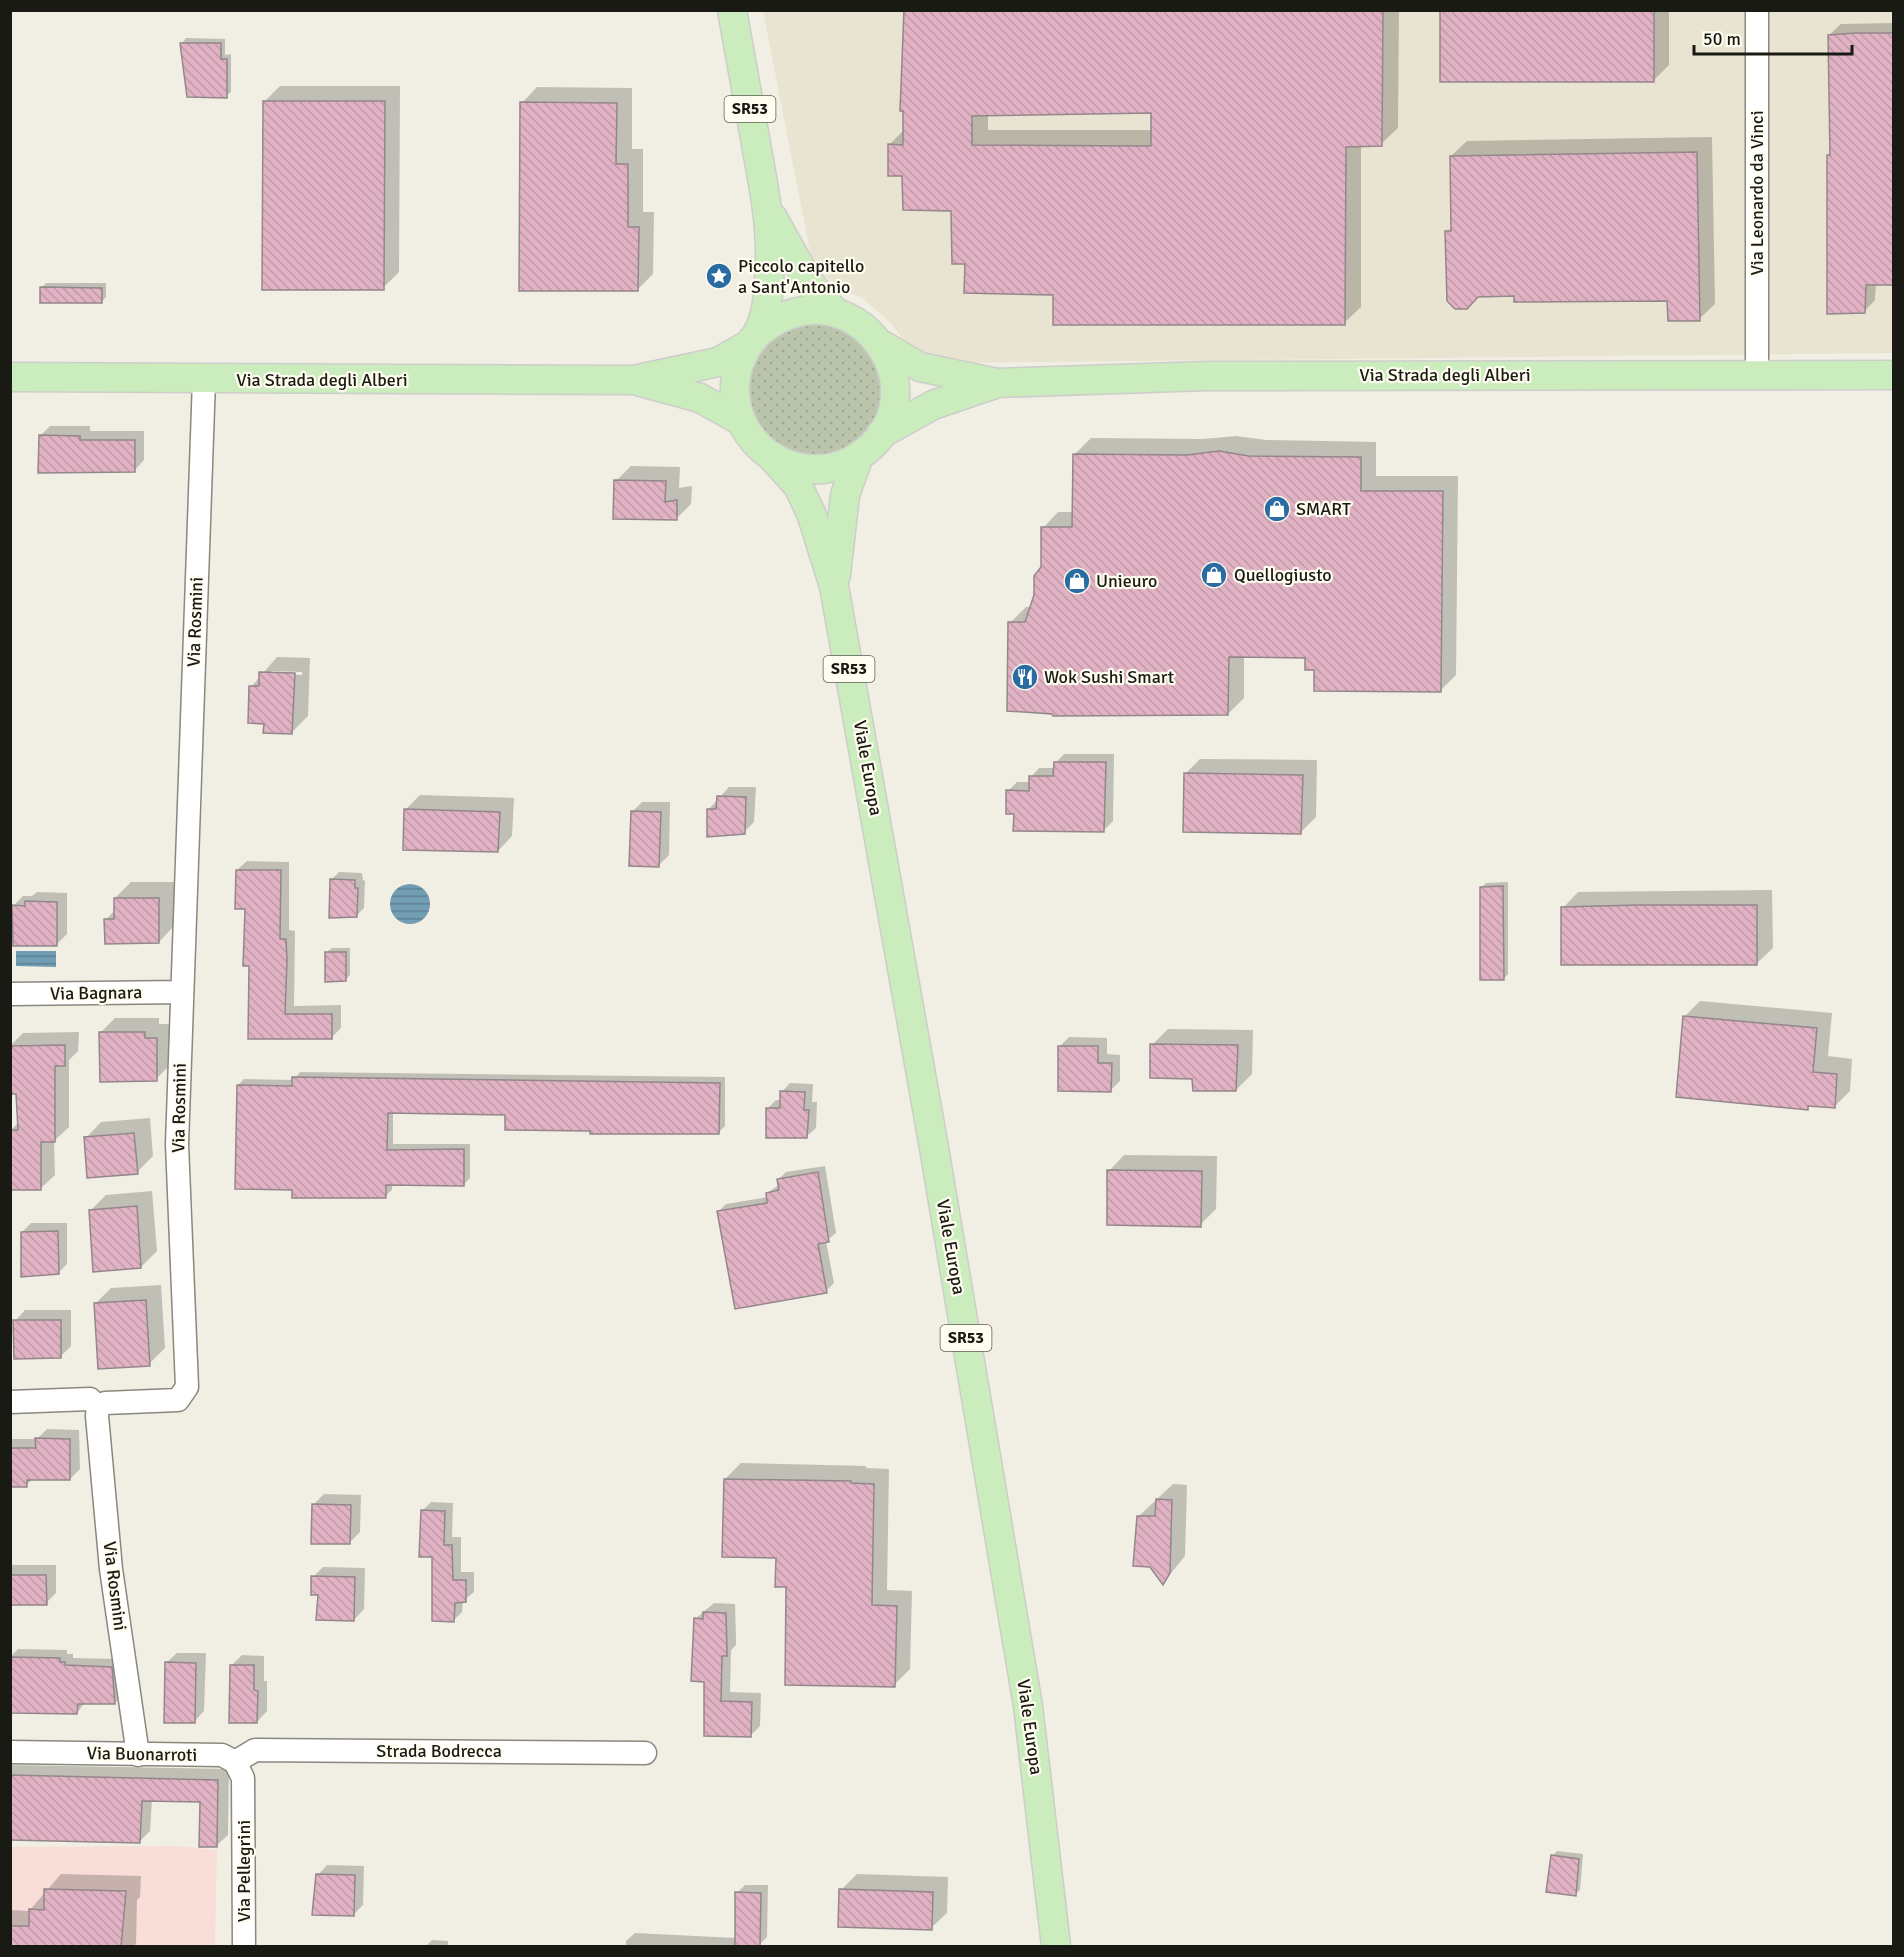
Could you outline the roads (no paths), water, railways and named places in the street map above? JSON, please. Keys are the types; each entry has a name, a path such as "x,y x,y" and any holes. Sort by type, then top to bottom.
{"main road":[{"name":"Viale Europa","path":"732,10 768,208 770,259 767,308 741,359 735,390 741,420 758,446 771,456 798,486 811,513 834,586 929,1118 1028,1706 1056,1947"},
{"name":"Viale Europa","path":"768,208 808,281 834,311"},
{"name":"Viale Europa","path":"753,339 777,319 799,311 834,311 859,322 881,344 889,358 895,389 891,412 881,434 859,456 830,468 815,470 799,468 771,456"},
{"name":"Via Strada degli Alberi","path":"10,377 204,380 634,380 718,362 753,339"},
{"name":"Via Strada degli Alberi","path":"881,344 920,367 997,383 1207,376 1893,375"},
{"name":"Via Strada degli Alberi","path":"634,380 700,398 741,420"},
{"name":"Via Strada degli Alberi","path":"881,434 933,405 997,383"},
{"name":"Viale Europa","path":"834,586 845,495 859,456"}],"street":[{"name":"Via Leonardo da Vinci","path":"1757,10 1758,375"},
{"name":"Via Rosmini","path":"138,1755 111,1569 97,1416 98,1407 105,1403 178,1400 188,1387 177,1144 204,380"},
{"name":"Via Bagnara","path":"10,994 182,992"},
{"path":"10,1402 90,1399 98,1407"},
{"name":"Strada Bodrecca","path":"236,1762 255,1750 645,1753"},
{"name":"Via Buonarroti","path":"10,1752 222,1755 236,1762"},
{"name":"Via Pellegrini","path":"236,1762 243,1778 244,1947"}],"water":[{"path":"410,884 424,890 430,904 424,918 410,924 396,918 390,904 396,890"},
{"path":"16,951 56,951 56,967 16,966"}],"place":[{"name":"Piccolo capitello a Sant'Antonio","path":"719,276"},
{"name":"SMART","path":"1277,509"},
{"name":"Quellogiusto","path":"1214,575"},
{"name":"Unieuro","path":"1077,581"},
{"name":"Wok Sushi Smart","path":"1025,677"}]}
